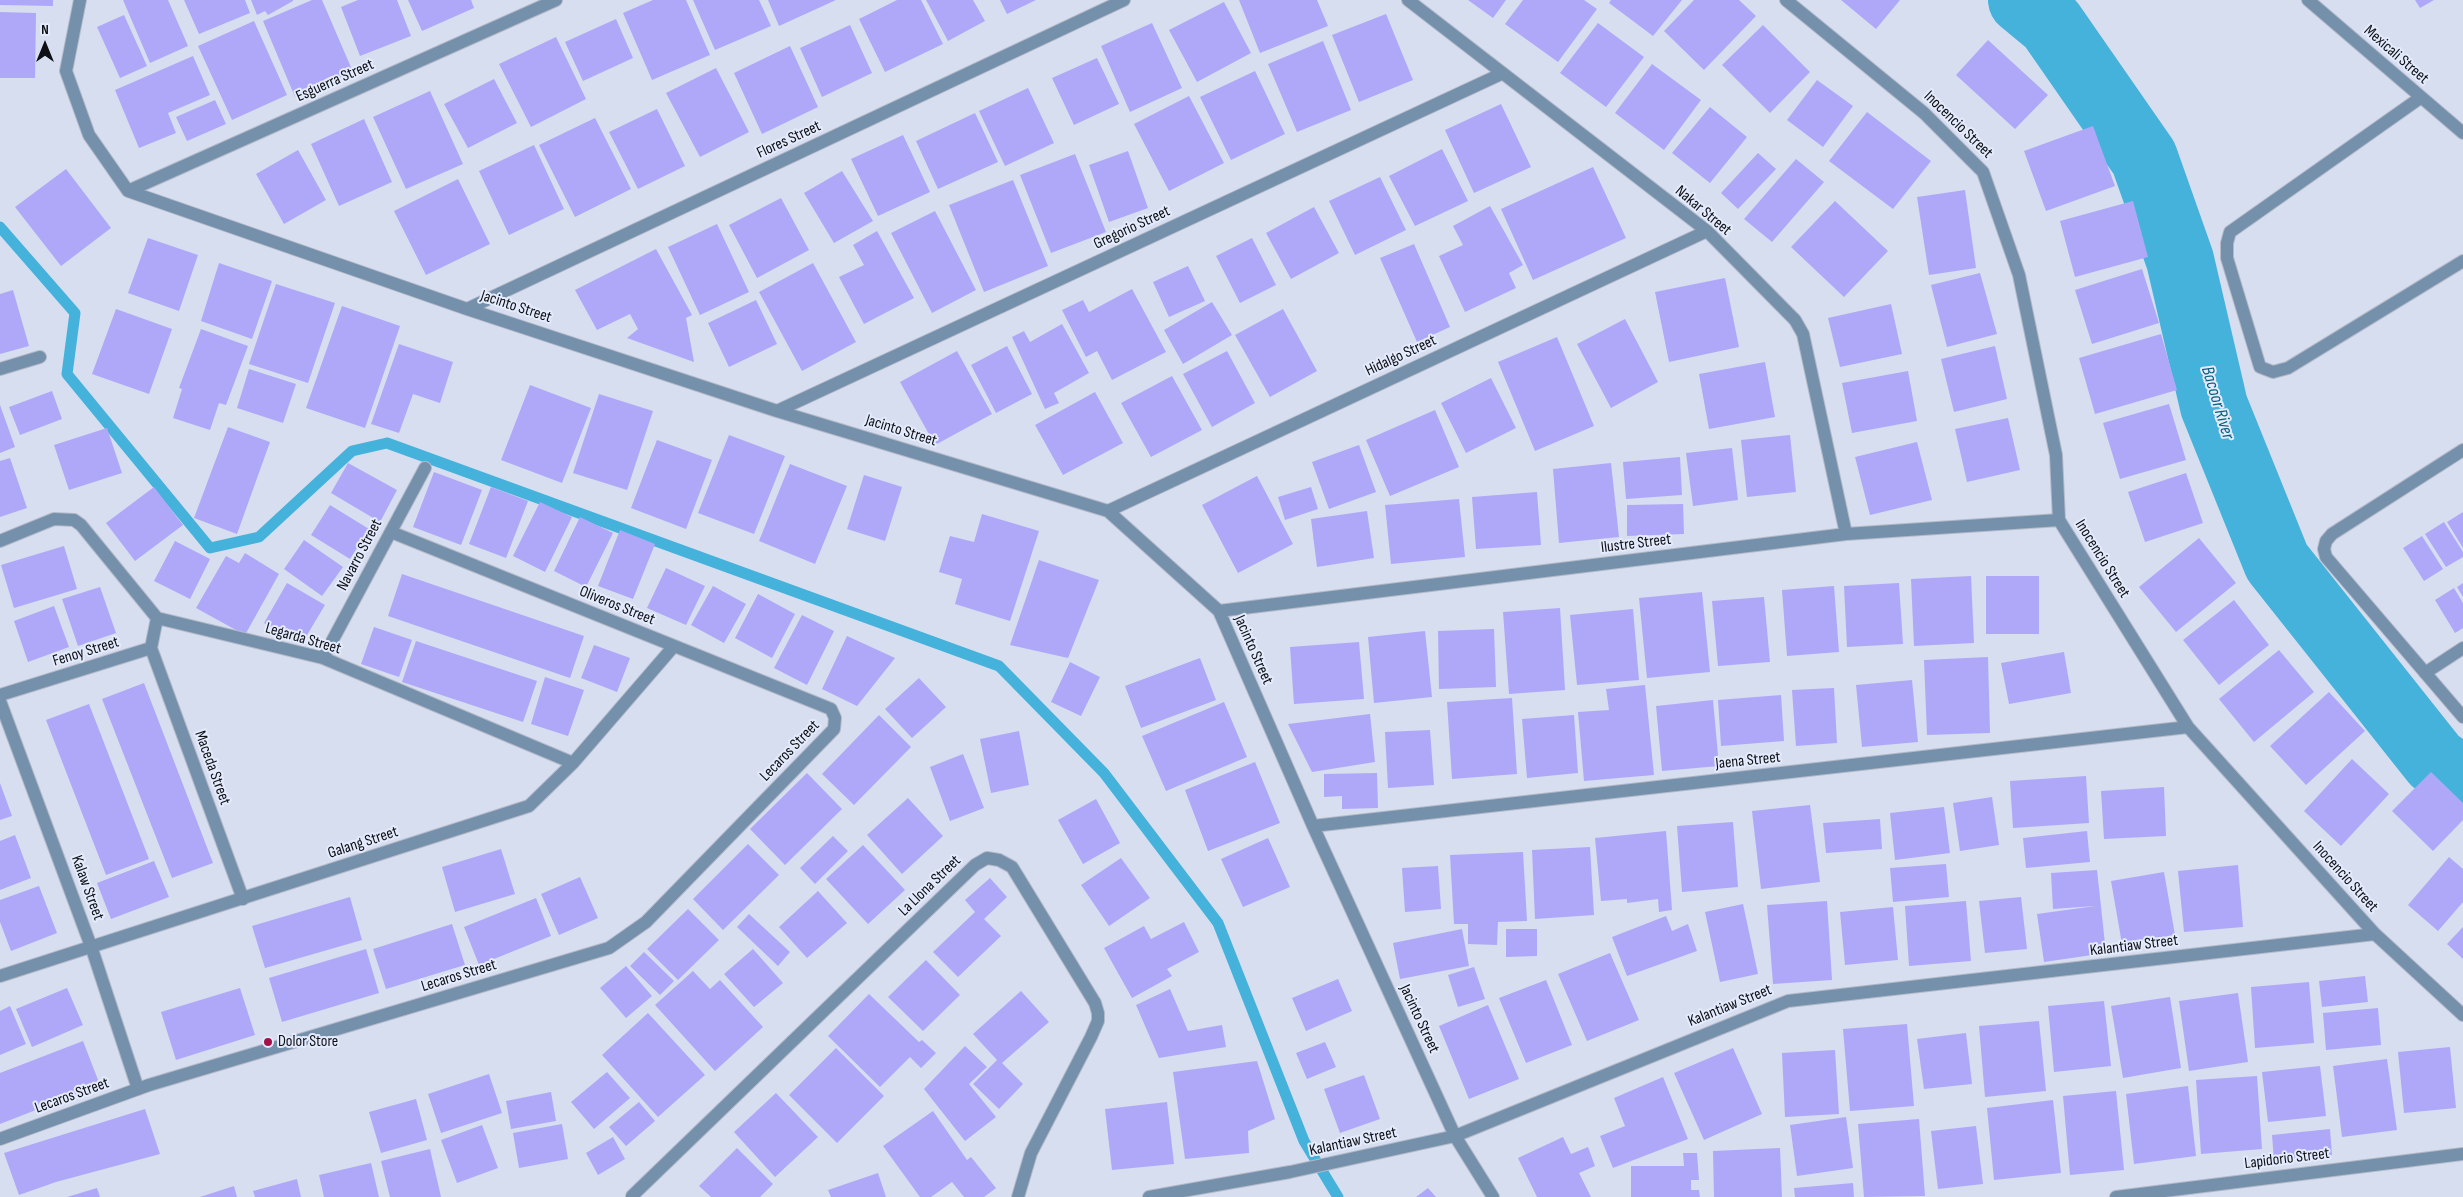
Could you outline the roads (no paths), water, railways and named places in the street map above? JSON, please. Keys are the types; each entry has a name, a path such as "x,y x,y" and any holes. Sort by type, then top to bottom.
{"street":[{"path":"80,0 66,71 89,136 128,191"},
{"name":"Esguerra Street","path":"128,191 556,0"},
{"name":"Flores Street","path":"467,308 1124,0"},
{"name":"Nakar Street","path":"1408,0 1501,74 1707,231 1795,320 1802,334 1846,534"},
{"name":"Inocencio Street","path":"1786,0 1924,113 1984,172 2019,275 2056,455 2059,520 2188,727 2375,934 2463,1014"},
{"name":"Mexicali Street","path":"2308,0 2463,133"},
{"name":"Gregorio Street","path":"777,411 1501,74"},
{"path":"2420,98 2230,232 2227,243 2227,258 2260,367 2272,372 2288,368 2463,261"},
{"name":"Jacinto Street","path":"128,191 467,308 777,411 1108,511 1219,611 1313,826 1455,1136 1493,1197"},
{"name":"Hidalgo Street","path":"1108,511 1707,231"},
{"path":"0,369 40,357"},
{"path":"2463,450 2332,534 2326,540 2324,549 2326,557 2463,717"},
{"name":"Navarro Street","path":"323,658 425,468"},
{"path":"0,541 54,519 74,520 81,525 157,618 151,648"},
{"name":"Ilustre Street","path":"1219,611 1846,534 2059,520"},
{"name":"Oliveros Street","path":"391,532 831,709"},
{"name":"Legarda Street","path":"157,618 323,658 573,763"},
{"name":"Galang Street","path":"0,976 92,949 529,806 573,763 674,646"},
{"name":"Fenoy Street","path":"0,696 151,648"},
{"name":"Maceda Street","path":"151,648 243,899"},
{"path":"2425,674 2463,648"},
{"name":"Kalaw Street","path":"0,701 92,949 138,1089"},
{"name":"Lecaros Street","path":"0,1139 138,1089 609,948 646,922 834,729 835,718 831,709"},
{"name":"Jaena Street","path":"1313,826 2188,727"},
{"name":"La Llona Street","path":"632,1197 968,872 987,858 999,860 1012,867 1095,1003 1098,1013 1098,1022 1091,1037 1031,1153 1018,1197"},
{"name":"Kalantiaw Street","path":"1149,1197 1290,1172 1455,1136 1788,1001 2375,934"},
{"name":"Lapidorio Street","path":"2116,1197 2463,1154"}],"waterway":[{"name":"Bacoor River","path":"2022,0 2051,24 2144,158 2180,260 2214,406 2277,562 2435,761 2463,780"},
{"path":"0,227 75,313 67,374 210,548 259,537 352,451 387,443 999,666 1104,773 1218,923 1304,1141 1338,1197"}],"place":[{"name":"Dolor Store","path":"268,1042"}]}
